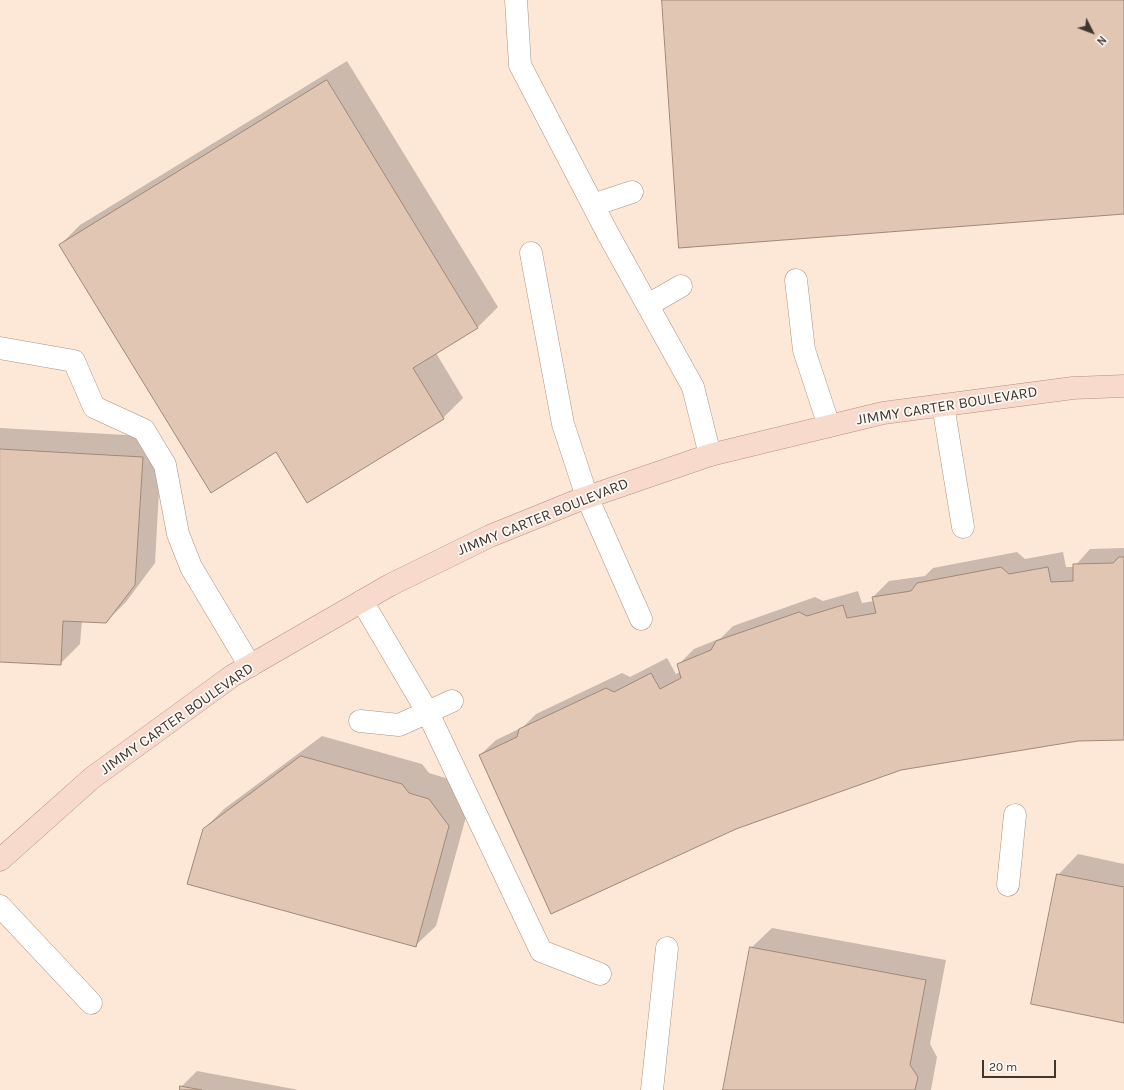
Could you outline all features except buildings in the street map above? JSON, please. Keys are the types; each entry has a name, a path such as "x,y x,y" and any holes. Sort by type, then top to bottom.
{"main road":[{"name":"JIMMY CARTER BOULEVARD","path":"0,860 92,778 232,676 390,585 490,536 587,497 710,455 883,413 1073,388 1124,386"}],"lane":[{"path":"516,0 520,65 593,205 692,387 710,455"},
{"path":"593,205 632,192"},
{"path":"531,253 564,424 587,497 641,618"},
{"path":"796,280 804,350 829,426"},
{"path":"648,305 681,286"},
{"path":"0,348 74,361 94,407 144,430 165,465 178,534 192,567 250,666"},
{"path":"943,405 964,527"},
{"path":"362,601 428,713 541,952 600,974"},
{"path":"360,721 399,725 452,701"},
{"path":"1008,885 1016,815"},
{"path":"0,906 91,1003"},
{"path":"652,1090 667,948"}]}
